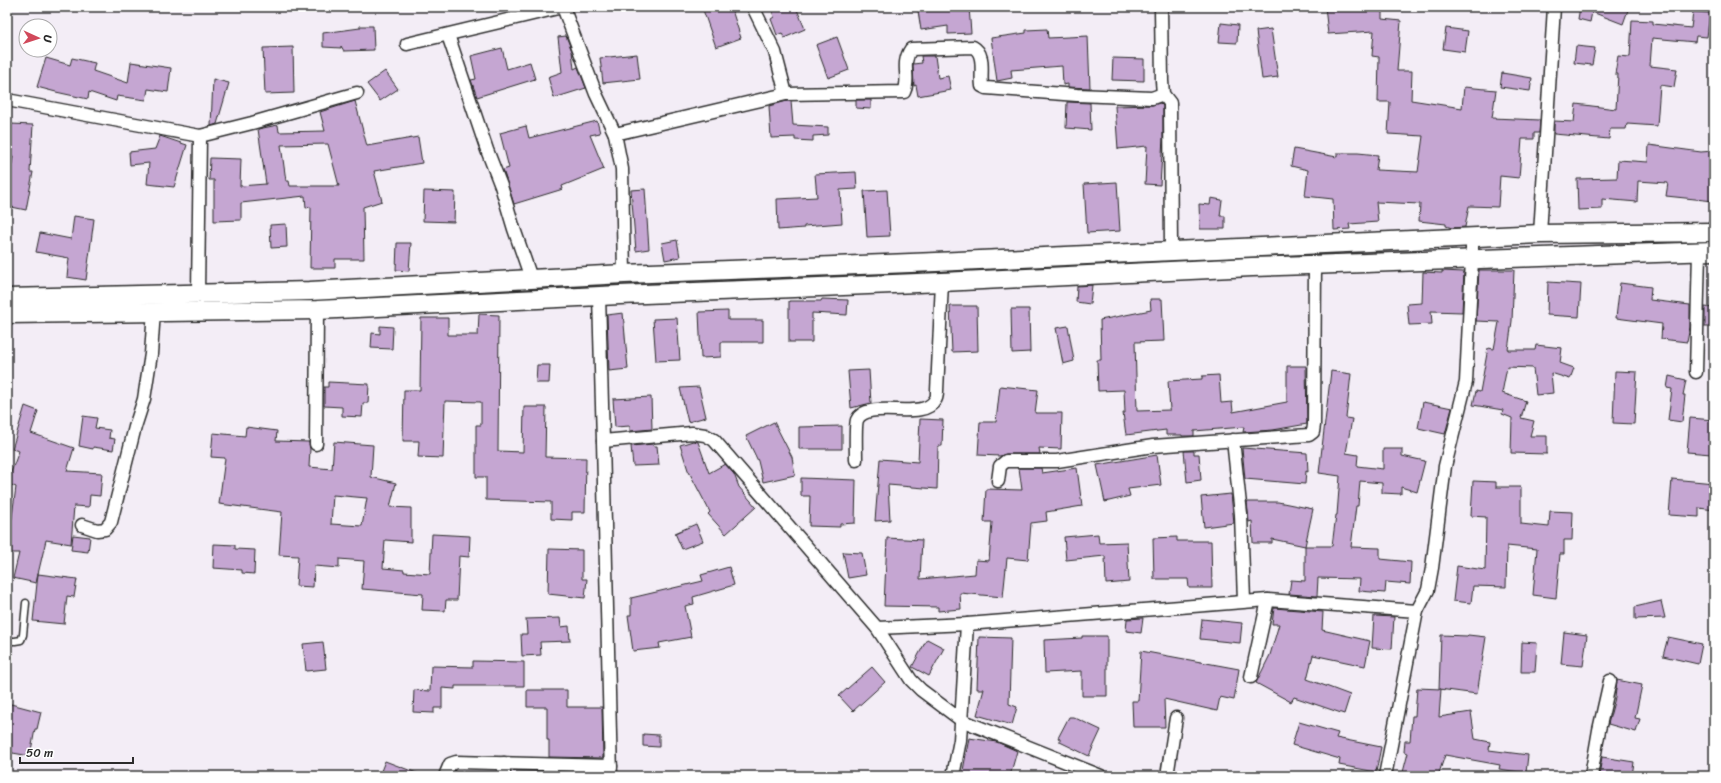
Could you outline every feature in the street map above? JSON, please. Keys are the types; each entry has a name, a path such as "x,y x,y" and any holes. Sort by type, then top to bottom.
{"street":[{"path":"407,44 563,7 596,94 615,134 622,169 624,274"},
{"path":"753,7 775,52 786,94"},
{"path":"1161,7 1162,81 1164,94 1170,103 1171,251"},
{"path":"1540,234 1554,7"},
{"path":"448,35 487,150 501,186 531,278"},
{"path":"615,134 786,94 904,92 906,87 905,63 907,54 911,49 974,47 979,50 981,55 982,86 986,88 1077,95 1152,98 1164,94"},
{"path":"7,100 200,136 357,93"},
{"path":"198,294 200,136"},
{"path":"7,298 310,291 531,278 1540,234 1714,232"},
{"path":"1385,776 1417,611 1428,590 1445,466 1466,382 1472,238"},
{"path":"7,314 317,310 599,296 1315,265 1707,252 1696,372"},
{"path":"998,481 1000,466 1006,461 1057,461 1153,446 1309,435 1313,432 1314,425 1315,265"},
{"path":"856,460 857,420 861,415 869,411 921,409 930,406 935,400 937,391 942,282"},
{"path":"445,776 450,764 456,762 504,763 611,771 599,296"},
{"path":"316,444 317,310"},
{"path":"82,525 97,530 105,529 111,522 135,426 144,399 151,354 154,311"},
{"path":"603,440 692,433 705,435 714,440 877,628 911,680 921,690 961,720 1094,775"},
{"path":"1233,440 1241,514 1244,600"},
{"path":"877,628 967,624 1156,610 1244,600 1268,600 1417,611"},
{"path":"1251,677 1268,600"},
{"path":"953,776 960,740 967,624"},
{"path":"1591,776 1598,730 1610,681"},
{"path":"1167,776 1176,718"},
{"path":"504,763 504,776"}],"lane":[{"path":"7,640 21,640 24,635 26,603"}],"building":[{"path":"702,7 731,7 741,38 716,47"},
{"path":"771,7 796,7 805,29 784,38 782,33 777,35 771,19 774,17"},
{"path":"922,7 969,7 971,33 948,34 948,26 921,30 918,11 922,11"},
{"path":"1325,7 1382,7 1382,19 1401,21 1397,71 1412,71 1411,100 1462,108 1464,87 1496,90 1492,118 1540,120 1539,133 1534,133 1534,139 1522,139 1519,178 1500,176 1498,207 1469,206 1465,227 1452,228 1446,226 1446,224 1419,221 1420,204 1376,202 1378,222 1349,224 1350,229 1334,230 1333,199 1305,196 1308,170 1291,166 1294,149 1337,157 1337,153 1378,155 1376,170 1418,172 1423,136 1388,134 1390,102 1378,102 1379,57 1372,56 1374,31 1328,34"},
{"path":"1580,7 1621,7 1628,10 1623,24 1592,12 1590,22 1578,19"},
{"path":"1693,12 1710,13 1707,37 1696,36 1695,42 1652,38 1650,66 1677,69 1674,87 1660,85 1657,126 1627,124 1626,129 1610,129 1609,139 1554,134 1554,121 1574,122 1576,104 1616,109 1618,74 1615,74 1618,56 1630,57 1632,20 1653,21 1653,24 1691,28"},
{"path":"1221,23 1238,25 1237,43 1219,42"},
{"path":"360,26 373,26 374,50 344,51 341,46 341,48 323,47 323,33 360,28"},
{"path":"1446,28 1468,31 1465,52 1443,49"},
{"path":"1047,29 1048,38 1088,36 1090,88 1068,87 1068,84 1063,85 1062,66 1011,70 1012,78 997,81 991,38 1026,33 1026,30"},
{"path":"1271,29 1278,77 1262,79 1256,31"},
{"path":"566,36 572,51 574,69 578,67 586,88 554,98 548,77 562,72 558,37"},
{"path":"837,37 849,70 828,78 816,45"},
{"path":"1576,46 1595,48 1592,65 1574,63"},
{"path":"293,47 294,93 265,94 263,48"},
{"path":"502,48 507,69 530,62 535,79 477,97 471,80 476,79 471,56"},
{"path":"637,54 640,79 603,83 600,58"},
{"path":"921,56 935,56 938,78 948,76 951,90 918,96 916,85 914,86 913,64 922,63"},
{"path":"46,58 70,65 72,58 95,63 93,71 128,83 131,62 171,68 168,92 148,89 146,100 117,96 116,101 89,92 88,99 37,87"},
{"path":"1113,58 1144,59 1144,81 1112,80"},
{"path":"385,71 398,89 380,101 367,84"},
{"path":"1502,73 1532,78 1530,91 1500,87"},
{"path":"213,79 229,83 217,124 211,126"},
{"path":"856,100 871,100 871,109 856,108"},
{"path":"355,101 367,146 418,137 422,163 374,171 382,201 363,207 364,259 335,259 335,268 310,268 311,207 306,208 305,196 241,203 241,220 214,221 214,180 209,180 210,158 241,159 240,186 266,184 258,129 278,125 279,132 325,131 320,112","holes":["328,144 339,186 290,186 289,181 286,181 281,145"]},
{"path":"791,101 793,125 828,127 828,135 813,136 813,141 795,140 795,137 771,138 769,106"},
{"path":"1067,102 1090,103 1091,130 1066,128"},
{"path":"1160,103 1163,106 1163,138 1160,185 1145,184 1147,146 1118,149 1115,106 1152,105"},
{"path":"597,121 600,133 590,135 604,169 562,186 563,189 514,204 503,170 509,168 500,133 526,126 529,138"},
{"path":"11,124 33,125 30,172 33,172 26,210 7,206 7,192 13,157 10,156"},
{"path":"160,136 187,145 174,187 147,184 149,163 130,165 129,152 155,149"},
{"path":"1649,145 1701,152 1714,151 1714,201 1666,196 1668,183 1638,181 1637,202 1602,199 1602,209 1578,210 1577,179 1617,178 1618,160 1648,162"},
{"path":"856,172 857,189 840,190 842,223 778,230 777,199 817,197 815,174"},
{"path":"1117,182 1120,231 1087,233 1084,184"},
{"path":"645,189 649,249 636,251 631,190"},
{"path":"887,190 890,236 867,237 864,191"},
{"path":"424,191 455,192 454,222 423,221"},
{"path":"1211,198 1222,200 1220,216 1225,216 1225,229 1200,229 1199,204 1210,205"},
{"path":"74,216 94,219 86,280 67,277 69,258 36,252 40,233 71,239"},
{"path":"286,224 287,247 271,248 270,225"},
{"path":"677,240 680,257 665,260 662,243"},
{"path":"397,243 411,243 409,271 396,270"},
{"path":"1479,270 1514,270 1512,321 1508,350 1535,350 1536,345 1562,348 1560,363 1574,368 1570,379 1551,373 1553,393 1536,395 1533,368 1507,367 1502,393 1526,401 1521,418 1534,421 1530,436 1547,436 1547,454 1511,453 1512,418 1502,414 1503,410 1473,405 1476,391 1480,392 1488,348 1494,349 1499,322 1476,321"},
{"path":"1442,271 1464,272 1462,312 1431,311 1432,324 1409,325 1407,304 1422,303 1423,272 1442,273"},
{"path":"1548,282 1581,284 1579,317 1547,315"},
{"path":"1620,283 1651,287 1650,300 1690,305 1690,327 1687,342 1661,339 1662,324 1616,318"},
{"path":"1092,285 1090,304 1076,302 1077,286"},
{"path":"822,299 848,300 847,315 812,313 812,342 789,342 789,301 821,301"},
{"path":"1150,299 1162,299 1164,341 1135,342 1137,411 1170,410 1168,381 1202,379 1202,376 1219,375 1221,403 1232,402 1233,412 1287,402 1287,366 1306,366 1307,424 1273,430 1243,432 1244,427 1194,431 1194,436 1166,435 1166,430 1126,435 1123,413 1125,413 1124,390 1098,391 1097,360 1101,360 1100,320 1151,310"},
{"path":"950,306 977,306 978,351 952,352"},
{"path":"1705,307 1714,308 1714,327 1705,327"},
{"path":"1011,309 1029,309 1030,352 1012,353"},
{"path":"728,311 728,320 763,320 763,342 721,342 721,357 701,358 699,312"},
{"path":"623,313 628,369 609,371 607,315"},
{"path":"479,314 499,315 498,451 523,452 524,407 546,407 545,457 586,458 585,512 572,512 572,520 551,519 551,502 486,500 486,477 476,477 476,425 481,425 481,402 445,401 443,458 418,457 419,441 403,441 404,390 420,390 421,318 448,318 448,335 478,335"},
{"path":"677,318 680,360 656,361 653,319"},
{"path":"380,326 393,327 392,349 371,348 372,333 380,334"},
{"path":"1068,326 1074,361 1063,364 1056,328"},
{"path":"537,365 550,365 549,383 536,383"},
{"path":"869,370 871,403 851,408 848,371"},
{"path":"1331,371 1351,374 1346,418 1352,419 1346,453 1358,455 1357,466 1383,469 1383,449 1402,449 1402,456 1425,461 1417,492 1401,487 1401,494 1382,493 1382,483 1360,481 1358,506 1356,506 1351,547 1380,548 1380,559 1411,562 1410,584 1386,582 1385,593 1359,591 1360,579 1318,578 1317,596 1289,594 1291,580 1305,581 1305,546 1332,546 1337,515 1340,476 1319,473"},
{"path":"1615,371 1637,372 1634,424 1613,423"},
{"path":"1669,376 1686,380 1683,395 1685,395 1682,422 1668,420 1672,389 1667,388"},
{"path":"328,382 369,384 368,403 363,403 362,417 342,416 342,407 324,406 324,387 328,387"},
{"path":"1000,386 1038,390 1035,413 1062,413 1061,449 1039,448 1040,454 1006,454 1000,456 978,455 980,422 996,422"},
{"path":"699,387 706,417 688,422 680,388"},
{"path":"651,397 652,429 630,431 630,426 615,427 613,399"},
{"path":"1423,402 1452,408 1445,434 1418,428"},
{"path":"25,406 38,411 31,433 74,448 67,471 102,473 100,496 90,495 89,507 74,506 71,544 46,540 36,583 13,578 19,553 7,553 16,487 7,483 19,451 12,449"},
{"path":"83,416 97,418 95,428 110,430 109,438 115,439 113,450 93,447 93,449 79,446"},
{"path":"1690,418 1714,420 1711,454 1687,452"},
{"path":"920,419 943,420 942,446 938,446 937,489 888,485 890,520 875,521 880,459 918,462"},
{"path":"774,422 792,457 795,475 763,482 758,461 746,436"},
{"path":"842,426 842,449 799,449 799,427"},
{"path":"246,427 277,431 276,441 309,442 309,467 332,469 334,442 373,445 371,477 396,483 390,507 411,508 411,542 385,540 383,568 404,570 404,572 430,574 432,534 470,536 469,557 459,556 457,600 446,600 445,611 422,610 423,594 362,589 364,561 339,559 339,568 314,566 313,587 296,586 298,556 279,555 282,512 219,504 225,458 211,457 213,433 245,436","holes":["333,495 367,498 362,526 331,524"]},
{"path":"693,441 698,442 709,473 725,464 734,474 739,487 756,507 726,534 708,514 710,512 688,470 680,445"},
{"path":"653,444 653,446 657,446 659,465 633,466 631,446"},
{"path":"1242,448 1307,453 1308,472 1306,471 1305,484 1245,479"},
{"path":"1184,451 1194,451 1194,454 1199,454 1201,480 1187,482"},
{"path":"1157,455 1161,485 1128,489 1130,496 1105,502 1097,465"},
{"path":"1019,468 1041,468 1042,473 1077,468 1082,506 1046,512 1047,521 1031,523 1028,560 1007,558 1003,597 960,593 961,609 938,611 938,607 884,606 887,538 922,540 920,579 975,574 976,560 989,561 992,522 984,522 986,489 1022,490"},
{"path":"801,478 856,480 855,523 840,524 840,527 809,526 810,496 801,496"},
{"path":"1672,479 1714,483 1714,510 1699,508 1699,517 1669,515"},
{"path":"1473,481 1496,482 1496,487 1521,487 1521,524 1549,527 1550,511 1573,512 1572,540 1564,540 1564,554 1560,554 1556,598 1533,595 1537,549 1507,546 1506,587 1473,586 1471,603 1453,601 1457,566 1485,570 1486,517 1471,516"},
{"path":"1231,494 1234,523 1204,527 1201,497"},
{"path":"1247,502 1278,502 1313,509 1305,546 1272,539 1272,543 1253,543 1252,521 1249,522"},
{"path":"696,524 703,541 682,549 675,533"},
{"path":"1098,534 1099,543 1127,542 1129,582 1106,584 1105,556 1066,560 1064,537"},
{"path":"73,535 90,537 88,552 71,550"},
{"path":"1177,537 1177,541 1211,541 1212,588 1189,588 1188,579 1154,579 1153,538"},
{"path":"214,544 235,545 235,549 255,550 254,574 242,573 242,570 213,568"},
{"path":"549,549 582,550 582,579 587,579 585,598 548,594"},
{"path":"843,552 862,553 866,575 848,578"},
{"path":"729,567 734,585 693,597 694,604 685,606 691,637 659,643 660,648 633,651 628,615 631,615 631,598 703,581 701,575"},
{"path":"38,574 77,579 74,597 67,596 64,624 33,621"},
{"path":"1661,601 1665,618 1635,619 1635,607"},
{"path":"1274,608 1323,612 1322,630 1370,641 1365,666 1313,655 1307,679 1350,695 1344,714 1294,697 1291,702 1256,683 1270,655 1279,624 1272,624"},
{"path":"1374,616 1394,617 1392,649 1372,648"},
{"path":"560,618 561,627 569,626 570,641 540,642 541,655 522,656 521,634 527,634 526,619"},
{"path":"1143,618 1141,633 1126,631 1127,619"},
{"path":"1202,619 1242,623 1240,643 1200,639"},
{"path":"1564,632 1587,635 1583,666 1561,664"},
{"path":"1441,635 1486,637 1477,694 1439,689"},
{"path":"1082,636 1107,636 1107,696 1082,696 1082,671 1045,673 1044,640 1082,638"},
{"path":"979,637 1011,638 1009,704 1017,707 1012,725 977,715 984,689 977,689"},
{"path":"1668,637 1702,644 1698,664 1663,656"},
{"path":"927,639 944,648 929,676 912,667"},
{"path":"323,642 326,669 306,671 303,644"},
{"path":"1522,642 1537,643 1535,672 1521,672"},
{"path":"1141,651 1239,669 1234,700 1220,697 1217,711 1164,699 1165,727 1133,727 1132,701 1138,701"},
{"path":"473,661 524,662 524,686 455,686 455,689 442,688 442,708 434,708 434,713 413,712 414,690 430,691 431,666 473,667"},
{"path":"872,667 885,682 853,711 839,696"},
{"path":"1617,680 1642,685 1635,718 1640,719 1636,732 1608,724 1615,698"},
{"path":"1417,688 1441,689 1439,717 1471,712 1475,739 1490,742 1489,750 1528,755 1526,773 1499,769 1500,765 1445,755 1438,776 1402,776 1408,753 1404,752 1405,741 1410,741 1412,716 1415,716"},
{"path":"527,690 567,690 567,707 602,707 603,758 549,757 549,740 547,740 547,707 527,707"},
{"path":"7,703 41,712 37,729 35,729 30,756 7,752"},
{"path":"1069,717 1073,717 1101,730 1089,756 1060,742 1060,739 1058,738"},
{"path":"1299,722 1338,733 1336,738 1381,747 1376,772 1339,765 1340,759 1292,745"},
{"path":"643,734 659,735 659,747 643,746"},
{"path":"969,738 997,742 1017,751 1010,776 962,776"},
{"path":"1602,757 1634,762 1632,776 1599,776"},
{"path":"385,761 422,775 379,776"}]}
